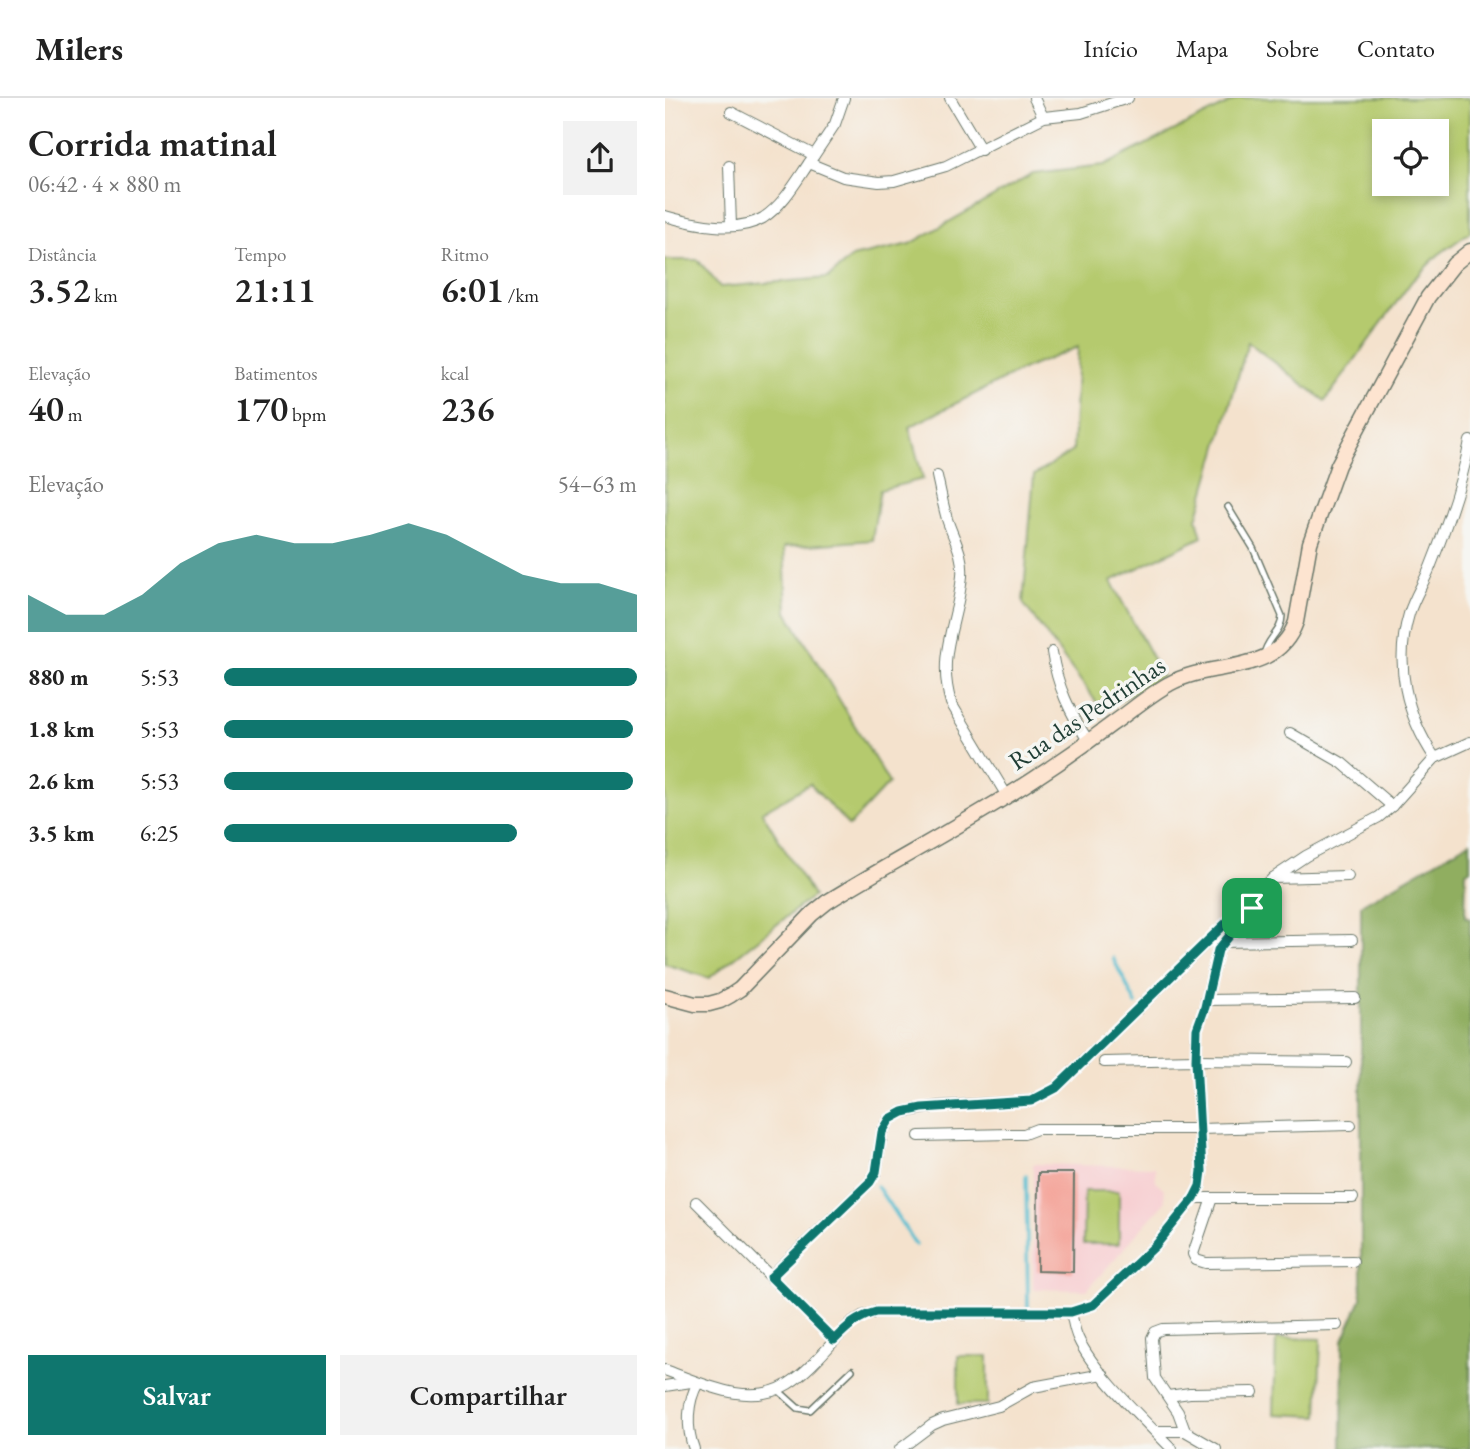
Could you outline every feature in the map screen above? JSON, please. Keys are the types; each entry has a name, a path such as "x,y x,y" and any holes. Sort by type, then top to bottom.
{"main road":[{"name":"Rua das Pedrinhas","path":"665,996 695,1004 720,1002 740,989 812,914 827,902 1007,796 1154,694 1185,676 1264,659 1282,647 1292,634 1296,622 1315,525 1343,454 1428,297 1454,264 1470,251"}],"street":[{"path":"665,216 680,221 731,226 762,219 777,206 835,124 844,98"},
{"path":"950,98 981,150"},
{"path":"1034,98 1043,117"},
{"path":"731,112 843,177 879,183 905,179 946,166 1043,117 1081,113 1128,98"},
{"path":"729,166 731,226"},
{"path":"1434,758 1423,740 1408,704 1402,672 1403,646 1409,612 1437,550 1464,472 1470,441"},
{"path":"937,476 946,516 958,545 962,575 945,658 946,687 951,703 1007,796"},
{"path":"1052,652 1064,699 1072,717 1089,741"},
{"path":"1290,733 1342,763 1392,806"},
{"path":"771,1277 870,1182 876,1172 882,1132 890,1119 903,1112 922,1108 1031,1101 1046,1095 1273,878 1305,856 1367,825 1392,806 1434,758 1470,742"},
{"path":"1273,878 1348,876"},
{"path":"665,1370 738,1394 764,1393 777,1390 799,1376 850,1324 862,1316 876,1312 1071,1312 1093,1305 1137,1265 1178,1220 1200,1186 1202,1171 1197,1029 1218,950 1252,908 1259,891"},
{"path":"1223,942 1352,940"},
{"path":"1206,1000 1355,998"},
{"path":"1104,1062 1346,1062"},
{"path":"919,1136 1024,1133 1037,1129 1351,1125"},
{"path":"1194,1198 1353,1198"},
{"path":"1212,1198 1193,1254 1200,1262 1353,1261"},
{"path":"696,1202 834,1340"},
{"path":"1071,1312 1077,1336 1103,1374 1172,1449"},
{"path":"1185,1431 1168,1396 1155,1378 1152,1338 1155,1332 1163,1329 1337,1325"},
{"path":"900,1449 943,1420 999,1406 1033,1387 1103,1374"},
{"path":"665,1386 697,1382"},
{"path":"694,1449 689,1419 692,1393 697,1382"},
{"path":"1168,1396 1253,1392"},
{"path":"1155,1431 1185,1431 1216,1449"}],"lane":[{"path":"1228,507 1253,548 1282,616 1279,629 1265,648 1264,659"},
{"path":"777,1390 798,1408 810,1410 852,1370"}],"shaded area":[{"path":"1033,1164 1155,1167 1156,1182 1164,1189 1165,1202 1087,1290 1033,1289"}],"green space":[{"path":"1239,98 1470,98 1470,232 1438,255 1412,281 1325,401 1248,342 1197,519 1202,537 1111,581 1162,676 1103,711 1023,603 1034,475 1073,451 1078,347 1024,369 909,427 923,479 880,490 872,540 784,547 787,612 889,783 849,826 810,784 762,812 813,896 709,978 665,964 665,260 698,260 720,287 828,278 852,257 910,244 1033,174 1103,166"},
{"path":"1470,842 1465,917 1470,919 1470,1449 1342,1449 1343,1340 1361,1299 1361,905"},
{"path":"1084,1191 1119,1191 1119,1244 1083,1244"},
{"path":"1276,1338 1321,1339 1318,1416 1274,1414"},
{"path":"958,1356 988,1356 988,1404 958,1404"}],"building":[{"path":"1038,1173 1074,1173 1073,1272 1037,1271"}],"waterway":[{"path":"1113,958 1136,1004"},
{"path":"1026,1176 1028,1308"},
{"path":"877,1186 916,1245"}],"route":[{"path":"1259,891 1252,908 1218,950 1197,1029 1202,1171 1200,1186 1178,1220 1156,1245 1093,1305 1071,1312 876,1312 862,1316 834,1340 771,1277 870,1182 876,1172 882,1132 890,1119 903,1112 922,1108 1031,1101 1046,1095 1259,891"}]}
